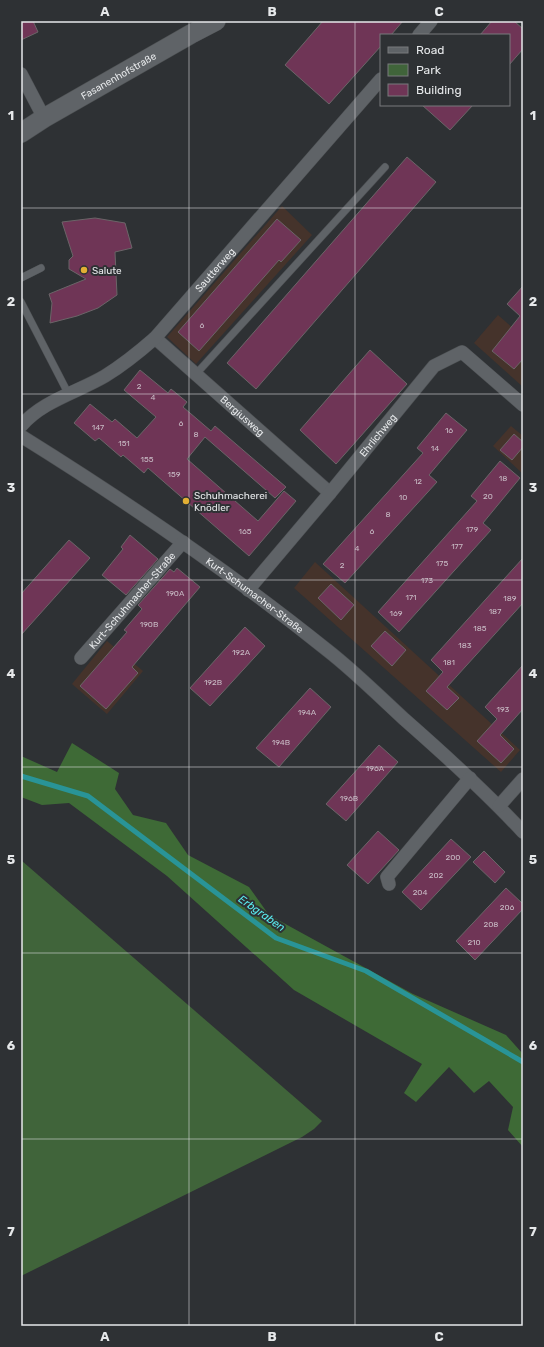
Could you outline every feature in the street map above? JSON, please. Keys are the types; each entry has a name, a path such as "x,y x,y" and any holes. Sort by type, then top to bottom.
{"street":[{"path":"420,34 432,21"},
{"name":"Fasanenhofstraße","path":"21,133 44,118 210,22"},
{"path":"21,74 44,118"},
{"name":"Sautterweg","path":"21,426 27,419 44,407 106,376 132,358 155,338 380,80"},
{"name":"Bergiusweg","path":"155,338 330,493"},
{"name":"Ehrlichweg","path":"248,590 434,366 462,352 523,405"},
{"name":"Kurt-Schumacher-Straße","path":"21,436 183,542 265,601 329,651 470,778 523,832"},
{"name":"Kurt-Schuhmacher-Straße","path":"81,658 183,542"},
{"path":"389,884 387,877 470,778"},
{"path":"499,806 523,779"}],"lane":[{"path":"196,374 385,167"},
{"path":"21,278 41,268"},
{"path":"21,302 69,395"}],"shaded area":[{"path":"282,206 312,235 196,364 167,337"},
{"path":"498,315 523,337 523,387 474,343"},
{"path":"511,426 523,436 523,474 493,446"},
{"path":"315,562 520,750 501,772 294,588"},
{"path":"107,641 143,671 107,714 72,684"}],"green space":[{"path":"72,743 119,773 115,789 133,815 166,823 188,855 249,887 269,915 413,994 506,1035 523,1054 523,1147 508,1130 513,1107 489,1081 474,1093 449,1067 416,1102 404,1093 422,1064 294,990 167,876 69,803 42,805 21,797 21,756 57,772"},
{"path":"22,861 322,1121 314,1129 302,1137 21,1276"}],"building":[{"path":"21,21 33,21 38,32 21,40"},
{"path":"323,21 403,21 392,34 380,34 380,47 329,104 285,65"},
{"path":"492,21 514,21 523,29 523,49 510,64 510,34 481,34"},
{"path":"423,106 472,106 450,130"},
{"path":"407,157 436,182 256,389 227,363"},
{"name":"Salute","path":"95,218 125,223 132,248 115,252 117,295 98,308 77,316 50,323 52,303 49,294 86,279 69,269 69,260 73,256 62,222"},
{"path":"277,219 301,240 281,262 279,260 199,351 178,332"},
{"path":"523,286 523,359 514,369 492,351 520,316 507,304"},
{"path":"370,350 407,384 336,464 300,430"},
{"path":"140,370 168,393 171,389 187,402 183,407 211,431 215,426 286,487 275,498 205,437 187,459 258,521 284,491 296,501 249,556 148,468 144,473 123,455 121,457 99,438 95,441 74,423 90,404 112,422 115,419 137,438 156,417 124,390"},
{"path":"446,413 467,430 429,475 437,482 345,583 323,564 423,453 417,448"},
{"path":"514,434 523,442 523,447 512,460 500,450"},
{"path":"500,461 520,478 483,523 491,530 399,632 378,612 477,501 471,496"},
{"path":"130,535 158,559 126,595 102,575 123,549 121,547"},
{"path":"69,540 90,558 21,635 21,594"},
{"path":"523,558 523,603 447,687 459,698 447,710 426,691 443,672 431,660"},
{"path":"177,568 200,587 132,667 138,673 106,709 80,686 127,632 124,630 142,609 138,605 170,569 174,572"},
{"path":"331,584 354,605 341,620 318,598"},
{"path":"245,627 265,646 210,706 190,688"},
{"path":"385,631 406,650 392,666 371,646"},
{"path":"523,665 523,709 500,735 514,749 501,763 477,741 497,719 485,707"},
{"path":"310,688 331,707 279,767 256,748"},
{"path":"379,745 398,762 346,821 326,804"},
{"path":"378,831 399,850 368,884 347,865"},
{"path":"451,839 471,857 421,910 402,892"},
{"path":"484,851 505,872 495,883 473,862"},
{"path":"506,888 523,904 523,909 475,960 456,941"}],"waterway":[{"name":"Erbgraben","path":"21,776 88,796 276,938 366,971 523,1062"}],"place":[{"name":"Salute","path":"84,270"},
{"name":"Schuhmacherei Knödler","path":"186,501"}]}
